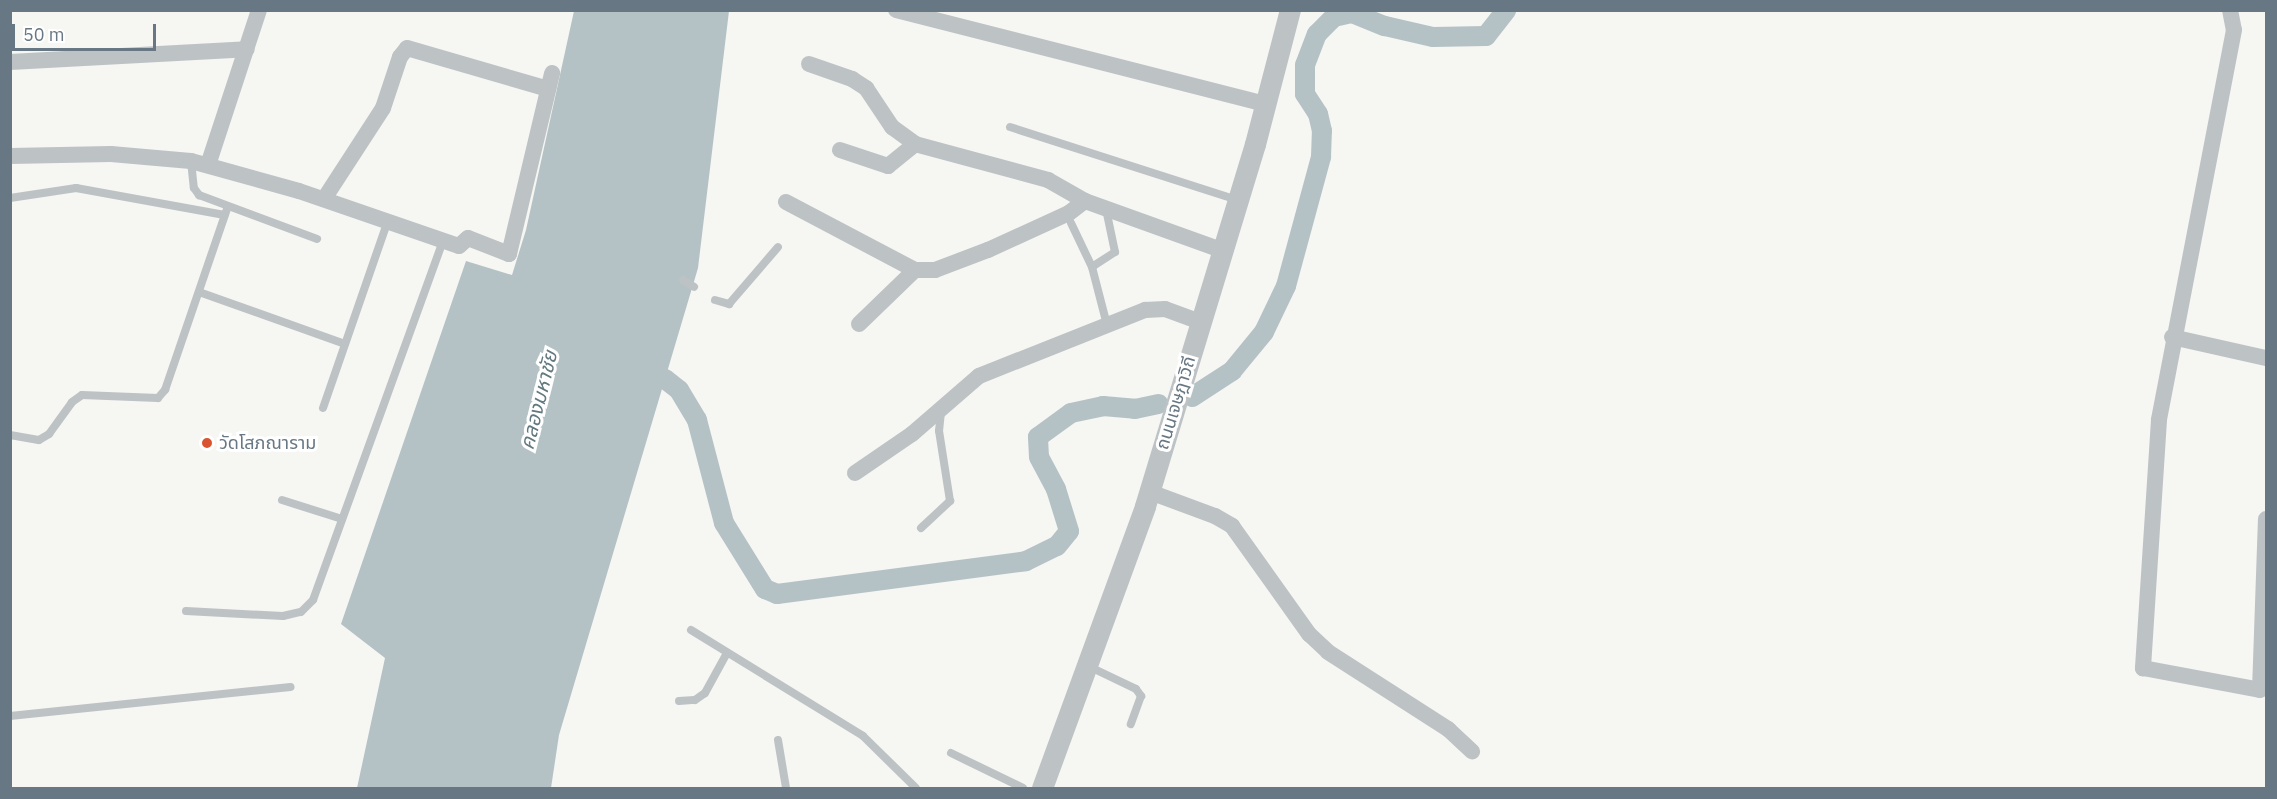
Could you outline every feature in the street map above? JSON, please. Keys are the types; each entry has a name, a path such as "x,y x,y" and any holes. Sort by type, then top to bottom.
{"street":[{"path":"208,165 259,10"},
{"path":"896,10 1264,104"},
{"name":"ถนนเจษฎาวิถี","path":"1042,789 1150,492 1237,200 1290,10"},
{"path":"2230,10 2234,30 2172,336 2159,420 2143,668 2260,690 2266,519"},
{"path":"10,156 111,154 191,161 324,199 459,246 468,238 511,252 550,81 407,48 399,57 383,108 324,199"},
{"path":"10,62 247,49"},
{"path":"809,64 852,79 866,88 892,127 915,144 1048,180 1085,201 1221,250"},
{"path":"840,150 888,166 915,144"},
{"path":"786,202 915,270 935,270 988,250 1069,213 1085,201"},
{"path":"859,324 915,270"},
{"path":"855,473 941,409 979,376 1145,310 1165,309 1200,322"},
{"path":"2172,336 2266,358"},
{"path":"1150,492 1215,516 1232,526 1309,634 1328,652 1448,729 1472,751"}],"lane":[{"path":"1010,127 1237,200"},
{"path":"191,161 194,188 199,195 317,239"},
{"path":"10,198 76,188 225,215"},
{"path":"10,435 39,440 49,434 72,402 82,395 158,398 165,390 228,206"},
{"path":"1092,267 1115,252 1106,209"},
{"path":"322,408 388,220"},
{"path":"1071,223 1092,267 1107,325"},
{"path":"186,611 283,616 301,612 313,600 443,240"},
{"path":"715,300 729,304 778,247"},
{"path":"683,280 694,287"},
{"path":"199,292 345,344"},
{"path":"921,528 950,501 939,431 941,409"},
{"path":"282,500 342,519"},
{"path":"691,630 863,736 916,789"},
{"path":"679,701 695,700 705,693 727,653"},
{"path":"1088,666 1136,689 1141,696 1131,724"},
{"path":"10,716 291,687"},
{"path":"778,740 786,789"},
{"path":"951,753 1023,789"}],"water":[{"name":"คลองมหาชัย","path":"574,11 729,11 698,268 559,735 551,788 357,788 385,658 341,624 466,261 512,275 526,230"}],"waterway":[{"path":"1192,397 1232,371 1264,332 1286,286 1321,157 1322,131 1318,114 1305,94 1305,65 1317,34 1334,17 1352,13 1385,26 1433,37 1486,36 1506,10"},
{"path":"665,379 679,390 697,420 724,523 765,589 777,594 1026,561 1057,546 1069,531 1056,489 1039,457 1038,437 1071,413 1103,406 1135,409 1158,404"}],"place":[{"name":"วัดโสภณาราม","path":"207,443"}]}
